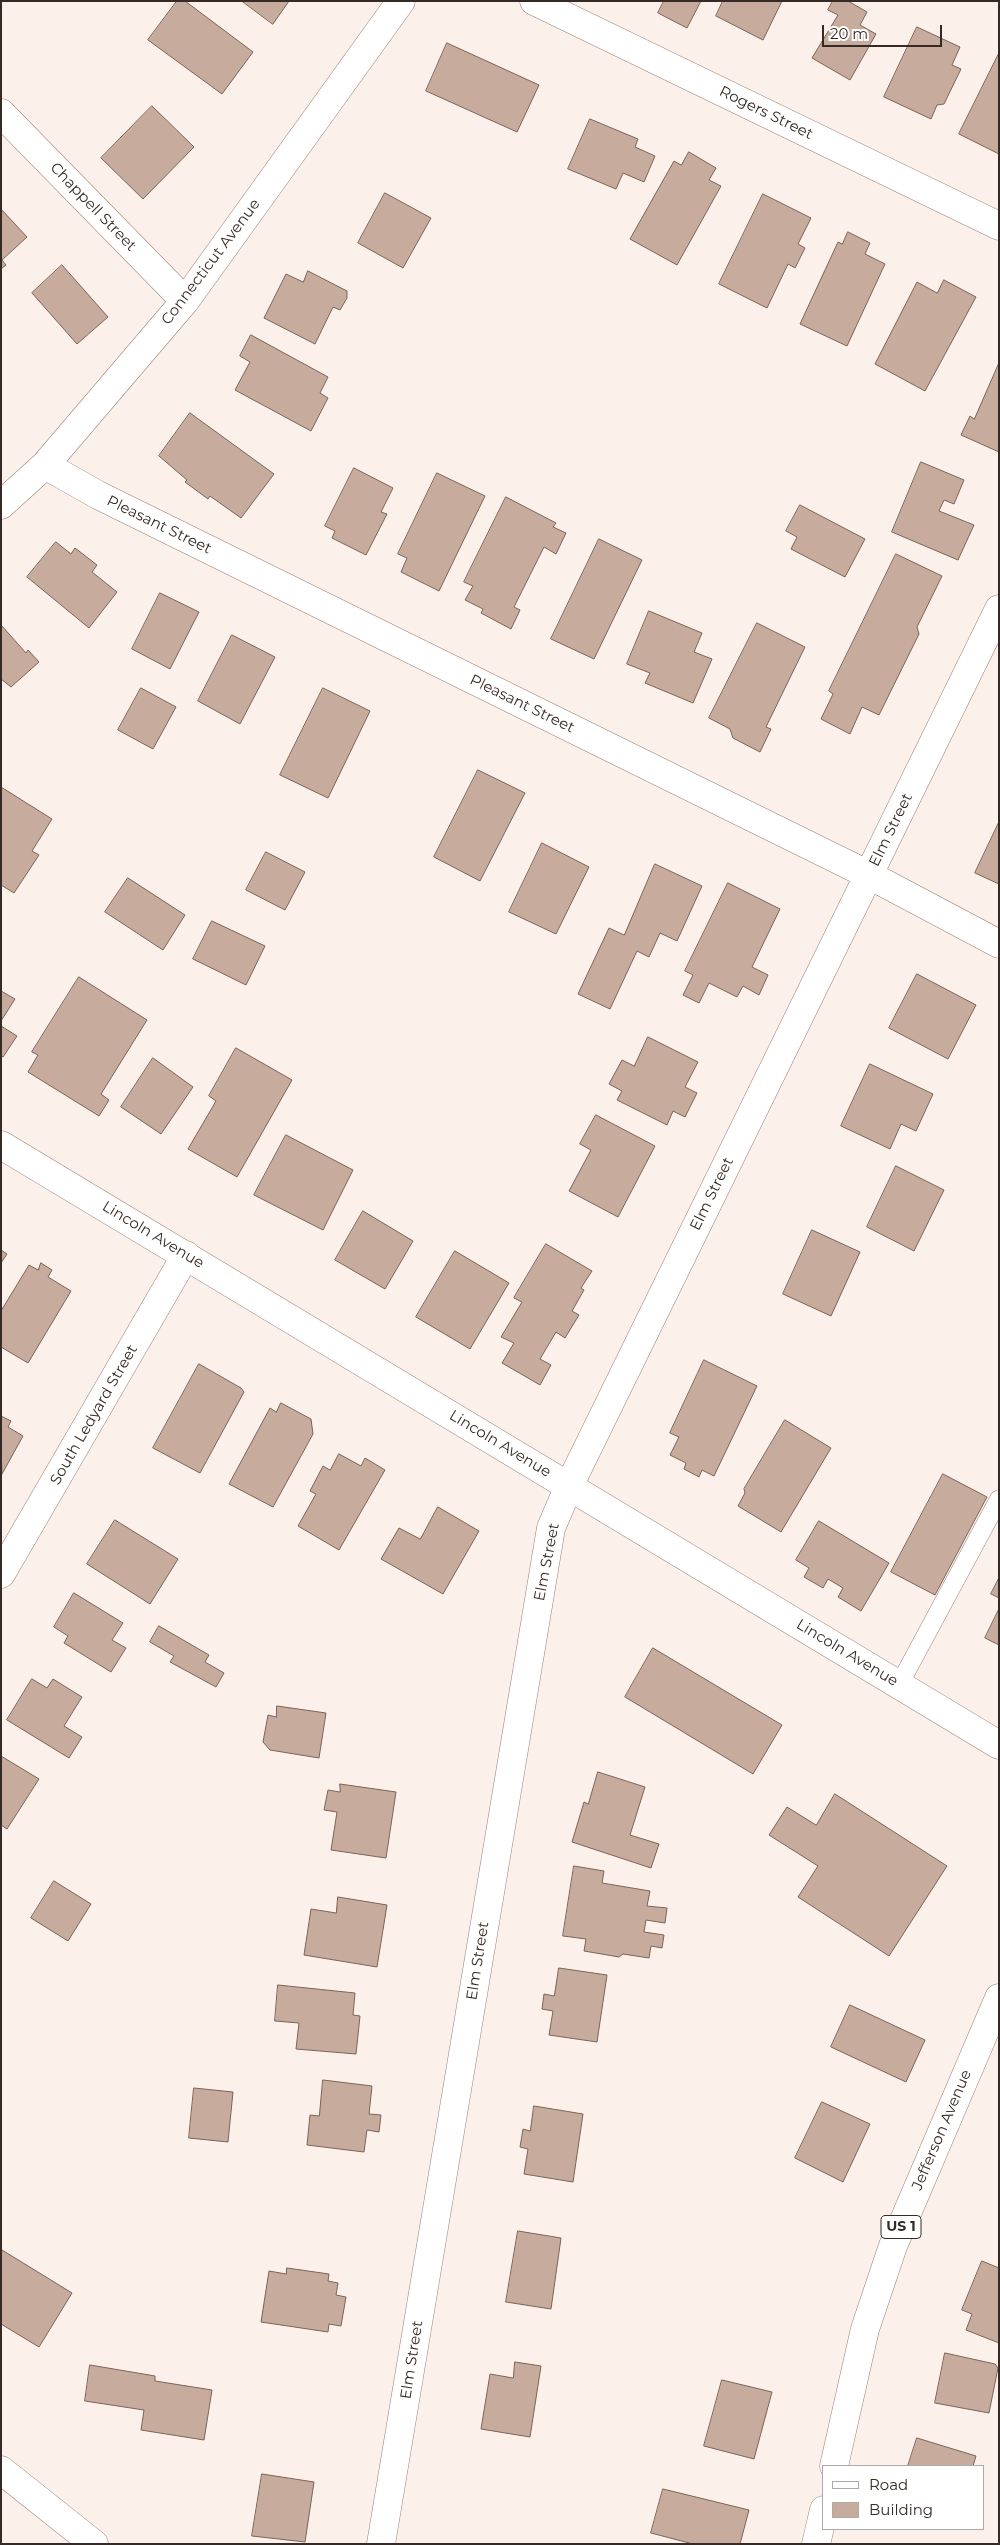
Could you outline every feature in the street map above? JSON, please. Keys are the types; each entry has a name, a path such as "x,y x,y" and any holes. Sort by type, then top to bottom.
{"street":[{"name":"Connecticut Avenue","path":"1,505 45,465 185,300 401,1"},
{"name":"Rogers Street","path":"534,1 999,226"},
{"name":"Chappell Street","path":"1,113 185,300"},
{"name":"Pleasant Street","path":"45,465 98,495 869,875 999,944"},
{"name":"Elm Street","path":"381,2544 551,1528 569,1486 999,609"},
{"name":"Lincoln Avenue","path":"1,1145 999,1745"},
{"name":"South Ledyard Street","path":"1,1574 186,1255"},
{"name":"Jefferson Avenue","path":"834,2465 865,2329 893,2246 999,1998"},
{"path":"1,2470 94,2544"},
{"path":"816,2544 822,2518"}],"lane":[{"path":"899,1685 999,1499"}],"building":[{"path":"177,1 185,1 253,52 222,94 148,40"},
{"path":"242,1 289,1 273,24"},
{"path":"664,1 701,1 687,28 658,13"},
{"path":"723,1 782,1 763,40 716,16"},
{"path":"833,1 848,1 867,12 860,25 876,34 850,80 812,58 838,15 828,10"},
{"path":"917,27 960,47 952,65 961,69 944,104 937,105 931,119 884,97"},
{"path":"447,43 539,85 517,132 426,91"},
{"path":"999,53 999,154 959,134"},
{"path":"152,106 194,147 143,199 101,158"},
{"path":"590,119 638,139 635,147 655,156 644,182 623,173 616,189 568,169"},
{"path":"689,152 716,168 709,180 721,186 677,265 630,239 674,161 681,165"},
{"path":"385,193 431,218 403,268 358,243"},
{"path":"763,194 811,218 798,244 805,248 795,268 788,264 767,308 719,284"},
{"path":"1,209 27,237 2,260 6,265 1,269"},
{"path":"848,232 870,243 865,254 885,264 847,346 800,324 838,242 842,244"},
{"path":"62,265 108,317 77,344 32,293"},
{"path":"308,271 347,291 347,298 340,310 333,307 315,344 264,318 286,274 303,282"},
{"path":"944,280 976,297 925,391 875,364 917,282 937,293"},
{"path":"251,335 328,377 320,393 328,398 311,431 235,390 250,362 240,356"},
{"path":"999,363 999,452 961,435 970,416 974,419"},
{"path":"190,413 274,474 241,518 210,496 208,499 185,482 187,480 159,456"},
{"path":"921,462 964,480 954,504 944,500 939,511 974,525 958,560 892,532"},
{"path":"354,468 393,488 381,512 387,514 366,555 332,538 335,531 325,526"},
{"path":"437,473 485,496 439,591 401,572 407,558 398,554"},
{"path":"506,497 556,523 553,527 566,533 556,554 544,547 514,607 520,610 511,629 481,613 483,609 465,600 473,586 464,582"},
{"path":"800,505 865,539 845,577 791,549 797,537 786,531"},
{"path":"599,539 642,560 594,659 551,639"},
{"path":"56,542 71,554 75,548 97,565 92,572 117,592 89,628 27,577"},
{"path":"896,554 942,576 917,627 919,634 879,715 862,707 850,734 821,719 833,694 829,691"},
{"path":"160,593 199,612 170,669 132,649"},
{"path":"649,611 702,633 694,652 712,659 693,703 645,683 650,673 627,664"},
{"path":"757,623 805,647 766,727 771,729 760,752 733,738 730,729 709,718"},
{"path":"1,625 26,653 28,650 39,662 11,687 1,679"},
{"path":"232,635 275,657 240,724 198,701"},
{"path":"141,688 176,707 153,749 118,730"},
{"path":"323,688 370,711 328,798 280,775"},
{"path":"478,770 525,793 480,881 434,857"},
{"path":"1,787 52,819 32,851 39,855 14,893 1,885"},
{"path":"999,822 999,884 975,873"},
{"path":"542,843 589,867 556,934 509,912"},
{"path":"266,852 305,872 285,910 246,890"},
{"path":"655,864 702,886 677,941 660,933 649,957 637,951 610,1009 578,994 609,928 624,935"},
{"path":"128,878 185,915 163,950 105,912"},
{"path":"728,883 780,909 752,967 768,975 759,995 743,986 737,997 709,983 699,1003 683,995 693,975 685,971"},
{"path":"212,921 265,946 246,985 193,959"},
{"path":"917,974 976,1005 948,1059 889,1028"},
{"path":"79,977 147,1020 101,1094 109,1100 99,1116 28,1072 38,1055 32,1052"},
{"path":"1,991 15,999 1,1021"},
{"path":"1,1026 17,1036 3,1057 1,1056"},
{"path":"648,1037 698,1062 685,1087 697,1093 685,1117 673,1111 667,1125 617,1100 622,1091 609,1084 622,1060 634,1066"},
{"path":"236,1048 292,1080 237,1177 188,1149 216,1101 209,1096"},
{"path":"153,1058 193,1087 161,1134 121,1107"},
{"path":"870,1064 933,1094 916,1131 901,1124 890,1149 841,1126"},
{"path":"596,1115 655,1146 618,1217 569,1191 591,1150 580,1144"},
{"path":"286,1135 353,1170 323,1230 254,1195"},
{"path":"896,1166 944,1190 914,1251 867,1227"},
{"path":"363,1211 413,1241 385,1289 335,1260"},
{"path":"812,1230 860,1252 831,1316 783,1294"},
{"path":"546,1244 592,1271 581,1288 584,1290 572,1311 579,1315 565,1338 556,1332 540,1359 551,1365 540,1385 502,1363 514,1343 501,1337 522,1302 514,1298"},
{"path":"1,1250 7,1254 1,1263"},
{"path":"455,1251 509,1283 470,1349 416,1317"},
{"path":"41,1263 52,1270 48,1277 71,1291 28,1363 1,1347 1,1311 29,1265 38,1270"},
{"path":"704,1360 757,1386 714,1476 702,1470 699,1477 684,1469 686,1463 670,1455 679,1437 670,1433"},
{"path":"199,1364 241,1388 244,1392 200,1473 153,1448"},
{"path":"281,1403 311,1419 313,1434 273,1507 229,1484 270,1408 276,1412"},
{"path":"1,1416 11,1421 8,1427 23,1436 2,1474"},
{"path":"785,1420 831,1448 781,1532 738,1506 745,1493 744,1489"},
{"path":"339,1454 361,1466 365,1458 385,1470 339,1550 298,1526 316,1494 310,1491 323,1466 330,1470"},
{"path":"943,1474 987,1497 935,1595 891,1572"},
{"path":"438,1507 479,1531 443,1594 381,1559 399,1528 420,1539"},
{"path":"115,1520 178,1559 150,1604 87,1564"},
{"path":"819,1521 889,1563 861,1611 838,1597 843,1588 828,1579 823,1588 804,1577 809,1568 796,1560"},
{"path":"999,1578 999,1598 991,1594"},
{"path":"74,1593 123,1623 112,1640 126,1648 111,1672 64,1643 68,1636 54,1627"},
{"path":"999,1609 999,1645 985,1638"},
{"path":"159,1626 209,1655 205,1662 224,1673 216,1687 170,1662 174,1656 150,1642"},
{"path":"653,1648 782,1725 753,1774 625,1697"},
{"path":"32,1679 47,1688 53,1679 82,1697 64,1726 82,1737 69,1758 7,1720"},
{"path":"277,1706 326,1713 319,1758 270,1750 263,1742 268,1715 276,1717"},
{"path":"1,1756 39,1779 7,1829 1,1825"},
{"path":"598,1772 645,1787 630,1835 659,1844 651,1868 572,1842 584,1802 588,1804"},
{"path":"340,1784 396,1792 386,1858 331,1850 337,1812 324,1810 328,1790 340,1792"},
{"path":"835,1794 947,1866 889,1956 798,1897 818,1866 769,1835 787,1807 816,1825"},
{"path":"574,1866 604,1871 602,1883 650,1891 647,1906 667,1908 665,1923 646,1920 644,1932 664,1935 662,1948 651,1946 649,1958 623,1954 619,1957 584,1951 586,1939 563,1936"},
{"path":"54,1881 91,1904 68,1941 31,1918"},
{"path":"338,1897 387,1905 377,1967 304,1955 311,1909 336,1913"},
{"path":"559,1968 607,1975 597,2042 549,2035 553,2011 542,2009 544,1994 554,1996"},
{"path":"278,1985 355,1993 353,2015 360,2016 356,2054 296,2049 299,2023 275,2021"},
{"path":"850,2005 925,2040 906,2082 831,2047"},
{"path":"323,2080 372,2086 369,2114 381,2115 379,2132 367,2130 364,2152 307,2145 310,2115 319,2116"},
{"path":"194,2088 233,2092 228,2142 189,2138"},
{"path":"822,2102 870,2124 843,2182 795,2158"},
{"path":"534,2106 583,2114 573,2182 524,2174 528,2149 520,2147 523,2129 530,2131"},
{"path":"518,2231 561,2238 551,2309 506,2302"},
{"path":"2,2250 72,2293 39,2347 1,2324"},
{"path":"982,2261 999,2268 999,2343 966,2330 972,2314 962,2310"},
{"path":"287,2268 329,2274 328,2281 338,2283 336,2295 346,2297 341,2326 329,2324 328,2332 261,2322 269,2271 286,2274"},
{"path":"945,2353 995,2364 998,2368 989,2413 935,2403"},
{"path":"515,2362 541,2366 530,2437 481,2429 490,2374 513,2378"},
{"path":"90,2365 155,2376 155,2381 212,2390 204,2440 141,2430 144,2410 85,2401"},
{"path":"722,2380 772,2392 754,2459 704,2446"},
{"path":"917,2438 976,2456 973,2465 908,2465"},
{"path":"262,2474 314,2482 305,2542 252,2536"},
{"path":"663,2489 749,2510 740,2544 693,2544 651,2533"}]}
